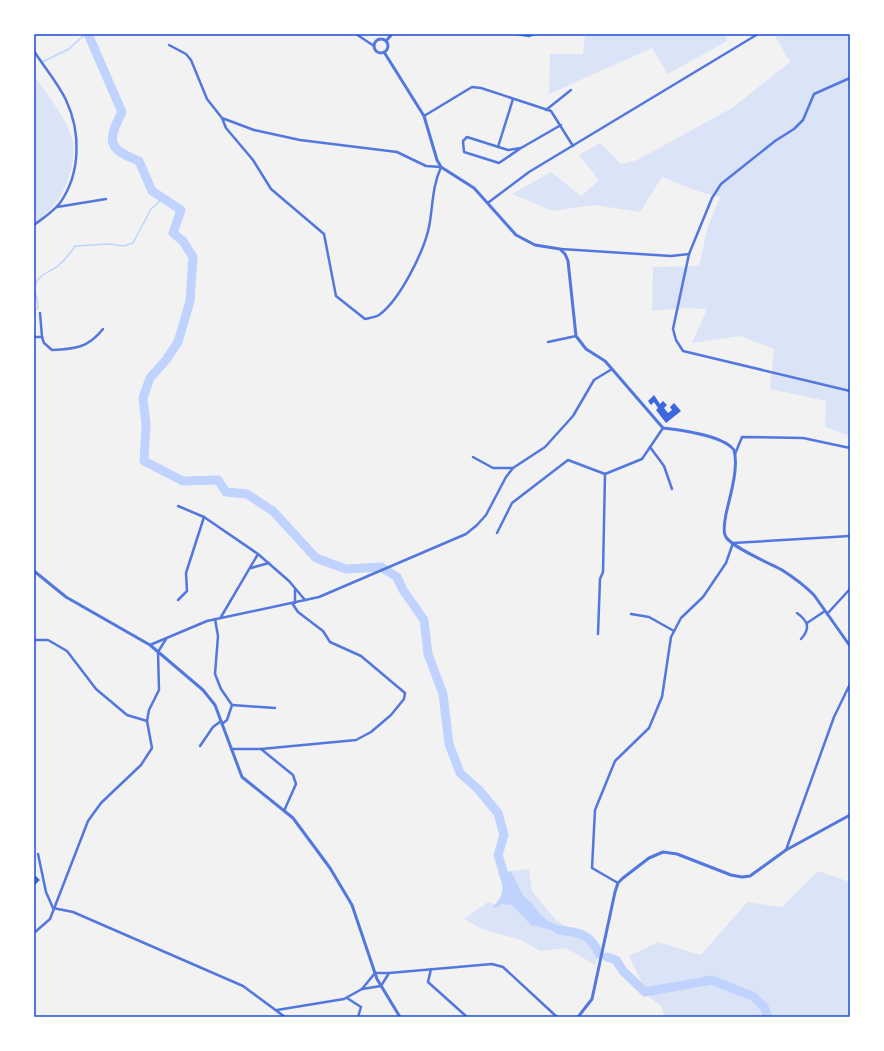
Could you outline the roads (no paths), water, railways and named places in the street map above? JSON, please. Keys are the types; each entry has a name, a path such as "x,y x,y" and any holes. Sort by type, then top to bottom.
{"street":[{"path":"356,34 374,46 377,52 384,52"},
{"path":"386,41 392,34"},
{"path":"516,34 529,36 534,34"},
{"path":"488,202 525,174 758,34"},
{"path":"374,46 377,40 382,39 386,41"},
{"path":"384,52 388,47 386,41"},
{"path":"169,45 186,54 191,60 207,99 222,118 226,128 253,160 272,188 324,234 336,296 365,319 379,315 388,306 422,253 429,227 432,192 441,167"},
{"path":"34,51 66,99 76,130 78,143 70,180 56,207 34,225"},
{"path":"384,52 424,116 437,160 441,167 474,188 488,202 511,231 522,239 535,245 560,249 671,256 688,254"},
{"path":"850,78 814,94 803,120 794,129 775,141 721,184 712,198 688,254 673,329 676,340 683,351 850,391"},
{"path":"424,116 472,87 551,111 573,146"},
{"path":"546,110 570,90"},
{"path":"498,147 513,99"},
{"path":"222,118 254,130 300,140 397,152 426,166 441,167"},
{"path":"521,148 508,150 467,137 463,141 464,152 498,163 521,148 561,126"},
{"path":"56,207 106,199"},
{"path":"560,249 565,254 568,261 576,336 583,346 605,361 663,428 679,430 724,441 732,447 735,454"},
{"path":"40,313 42,337 44,343 52,350 80,348 95,339 102,329"},
{"path":"548,342 576,336"},
{"path":"34,337 42,337"},
{"path":"150,645 221,617 319,597 466,534 477,526 486,515 506,477 513,468 545,446 573,416 594,380 612,369"},
{"path":"497,533 512,503 568,460 605,474 642,459 663,428"},
{"path":"850,448 803,438 742,437 735,454 734,480 724,532 727,539 799,582 814,595 850,646"},
{"path":"650,447 664,466 672,489"},
{"path":"473,457 493,468 513,468"},
{"path":"598,634 600,579 603,572 605,474"},
{"path":"178,506 204,517 258,554 289,581 295,590 305,600"},
{"path":"178,600 187,591 186,573 204,517"},
{"path":"733,543 850,536"},
{"path":"618,883 592,868 595,810 615,761 649,728 662,697 671,637 674,631 681,618 703,597 726,563 733,543"},
{"path":"221,617 258,554"},
{"path":"250,568 269,563"},
{"path":"34,571 66,597 150,645 203,690 215,705 242,777 293,818 330,868 352,905 377,979 400,1017"},
{"path":"827,614 850,589"},
{"path":"231,749 261,749 356,740 372,732 391,715 404,700 405,693 361,656 330,642 322,631 298,612 294,603 295,590"},
{"path":"807,623 825,610"},
{"path":"797,613 806,619 807,623 806,633 801,639"},
{"path":"631,614 648,617 674,631"},
{"path":"200,746 213,727 227,720 231,713 232,705 221,689 215,674 218,636 215,619"},
{"path":"34,933 50,919 88,821 101,803 141,766 152,748 147,722 149,710 158,690 158,652 166,638"},
{"path":"34,640 48,640 67,651 96,689 127,715 147,722"},
{"path":"786,850 834,717 850,684"},
{"path":"232,705 275,708"},
{"path":"261,749 293,775 296,784 284,811"},
{"path":"578,1017 592,998 618,883 649,858 663,852 677,854 742,878 757,872 786,850 850,815"},
{"path":"38,854 46,892 53,908"},
{"path":"53,908 72,912 243,986 285,1017"},
{"path":"375,973 492,964 503,967 557,1017"},
{"path":"431,969 428,982 467,1017"},
{"path":"277,1010 347,998 362,989 375,973"},
{"path":"362,989 381,986 389,973"},
{"path":"347,998 361,1007 358,1017"}],"water":[{"path":"511,871 523,895 532,903 540,914 548,921 571,931 562,933 531,925 512,905 502,904 495,908 493,907 499,899 502,891 502,883 498,873"}],"waterway":[{"path":"42,62 69,49 85,34"},
{"path":"88,34 122,112 114,130 112,137 113,143 116,148 128,157 139,161 152,191 181,210 173,233 183,241 193,257 190,301 178,342 166,360 150,378 143,398 146,424 144,461 183,481 218,480 226,492 247,494 273,511 316,558 346,569 381,567 397,577 403,590 424,620 428,654 443,694 449,744 460,773 478,789 498,813 504,835 498,855 507,883"},
{"path":"34,310 38,308 35,293 35,287 38,279 59,265 75,246 109,244 124,246 133,243 151,209 159,202 159,195"},
{"path":"559,930 584,935 596,947 599,954"},
{"path":"607,957 616,960 623,971 645,992 712,980 754,997 764,1007 768,1017"}]}
